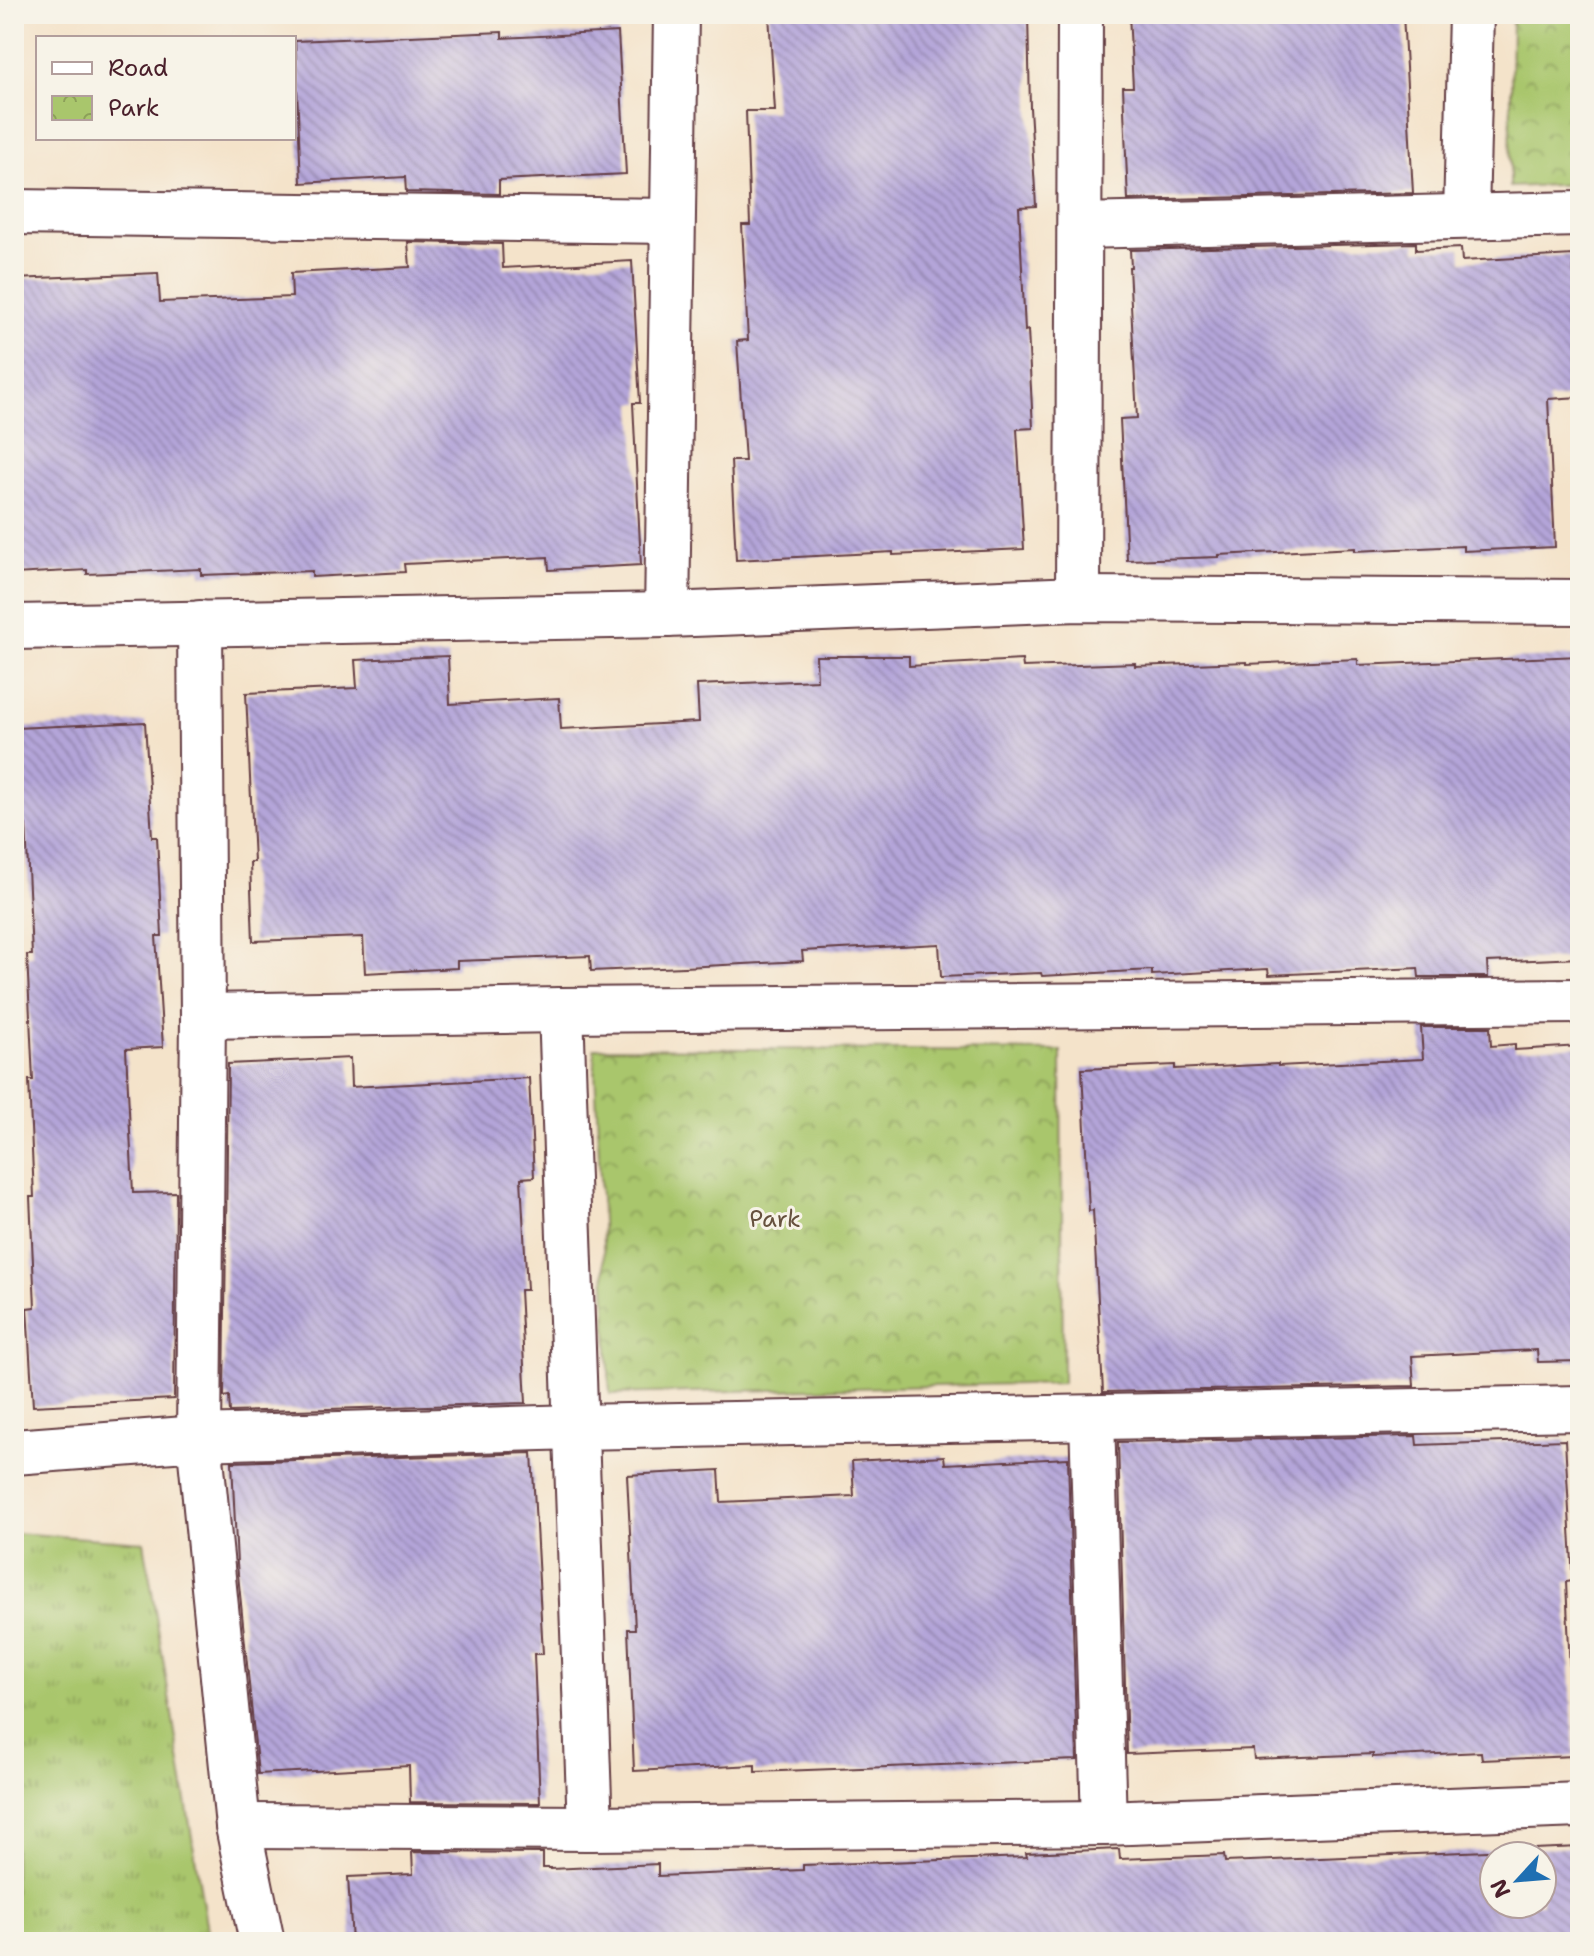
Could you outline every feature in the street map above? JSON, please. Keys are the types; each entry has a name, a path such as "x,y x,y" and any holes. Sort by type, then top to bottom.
{"street":[{"path":"667,615 676,14"},
{"path":"1078,599 1080,14"},
{"path":"1466,216 1471,14"},
{"path":"14,212 672,221"},
{"path":"1080,226 1580,214"},
{"path":"14,627 667,615 1078,599 1580,602"},
{"path":"200,623 203,1016 199,1438 238,1826 262,1942"},
{"path":"203,1016 1580,1001"},
{"path":"561,1010 590,1828"},
{"path":"14,1452 199,1438 576,1427 1580,1408"},
{"path":"1092,1418 1104,1823"},
{"path":"238,1826 590,1828 1104,1823 1580,1805"}],"green space":[{"path":"1512,14 1580,14 1580,184 1510,187"},
{"name":"Park","path":"594,1048 1061,1051 1063,1383 610,1394"},
{"path":"14,1533 144,1542 209,1942 14,1942"}],"building":[{"path":"769,14 1028,14 1036,206 1019,207 1033,428 1017,429 1024,549 736,560 731,461 745,461 737,341 748,340 742,225 750,225 746,111 775,111"},
{"path":"1129,14 1403,14 1413,193 1128,200 1123,87 1133,87"},
{"path":"502,32 502,38 618,32 626,174 499,180 499,194 406,192 405,177 301,183 296,41"},
{"path":"408,242 502,244 503,268 632,261 640,403 633,403 641,565 549,570 548,557 404,564 405,572 312,577 312,571 201,575 201,569 14,574 14,279 158,273 160,302 292,297 291,273 410,267"},
{"path":"1416,243 1416,250 1461,248 1462,261 1573,255 1580,397 1548,399 1555,547 1463,551 1463,546 1355,551 1355,548 1127,560 1120,419 1137,418 1130,250"},
{"path":"448,656 450,704 559,698 561,729 699,722 697,685 817,680 816,656 909,656 909,666 1022,660 1023,667 1358,659 1358,665 1580,656 1580,958 1487,962 1488,977 1419,977 1418,968 1269,975 1268,969 1152,975 1152,970 941,977 939,944 802,951 803,961 591,971 590,956 457,961 457,968 365,973 363,937 253,941 250,862 254,862 246,693 357,688 355,660"},
{"path":"145,722 152,837 157,837 162,936 156,936 163,1047 126,1049 133,1193 176,1192 174,1399 33,1406 27,1308 35,1307 30,1197 34,1197 29,1080 33,1080 27,955 32,955 26,825 21,826 16,728"},
{"path":"1421,1027 1490,1027 1491,1046 1515,1044 1515,1050 1580,1046 1580,1361 1538,1362 1537,1350 1412,1356 1414,1386 1103,1392 1082,1069 1175,1065 1175,1069 1278,1066 1423,1059"},
{"path":"350,1058 351,1087 529,1078 534,1177 521,1178 527,1290 520,1290 526,1403 230,1412 229,1396 224,1397 228,1064"},
{"path":"1416,1436 1417,1445 1565,1440 1573,1581 1566,1582 1574,1756 1482,1760 1481,1752 1254,1759 1253,1749 1127,1754 1118,1442"},
{"path":"532,1453 543,1654 534,1654 540,1803 410,1802 409,1766 258,1774 237,1564 232,1462"},
{"path":"944,1456 945,1464 1068,1458 1077,1760 755,1772 755,1765 634,1771 628,1629 635,1629 627,1475 719,1470 721,1502 854,1496 852,1461"},
{"path":"1580,1847 1580,1942 352,1942 348,1877 413,1874 412,1852 543,1853 543,1868 551,1869 658,1864 658,1876 803,1870 803,1865 1027,1857 1026,1853 1119,1849 1120,1859 1224,1855 1225,1862 1478,1851 1478,1920 1558,1920 1558,1848"}]}
